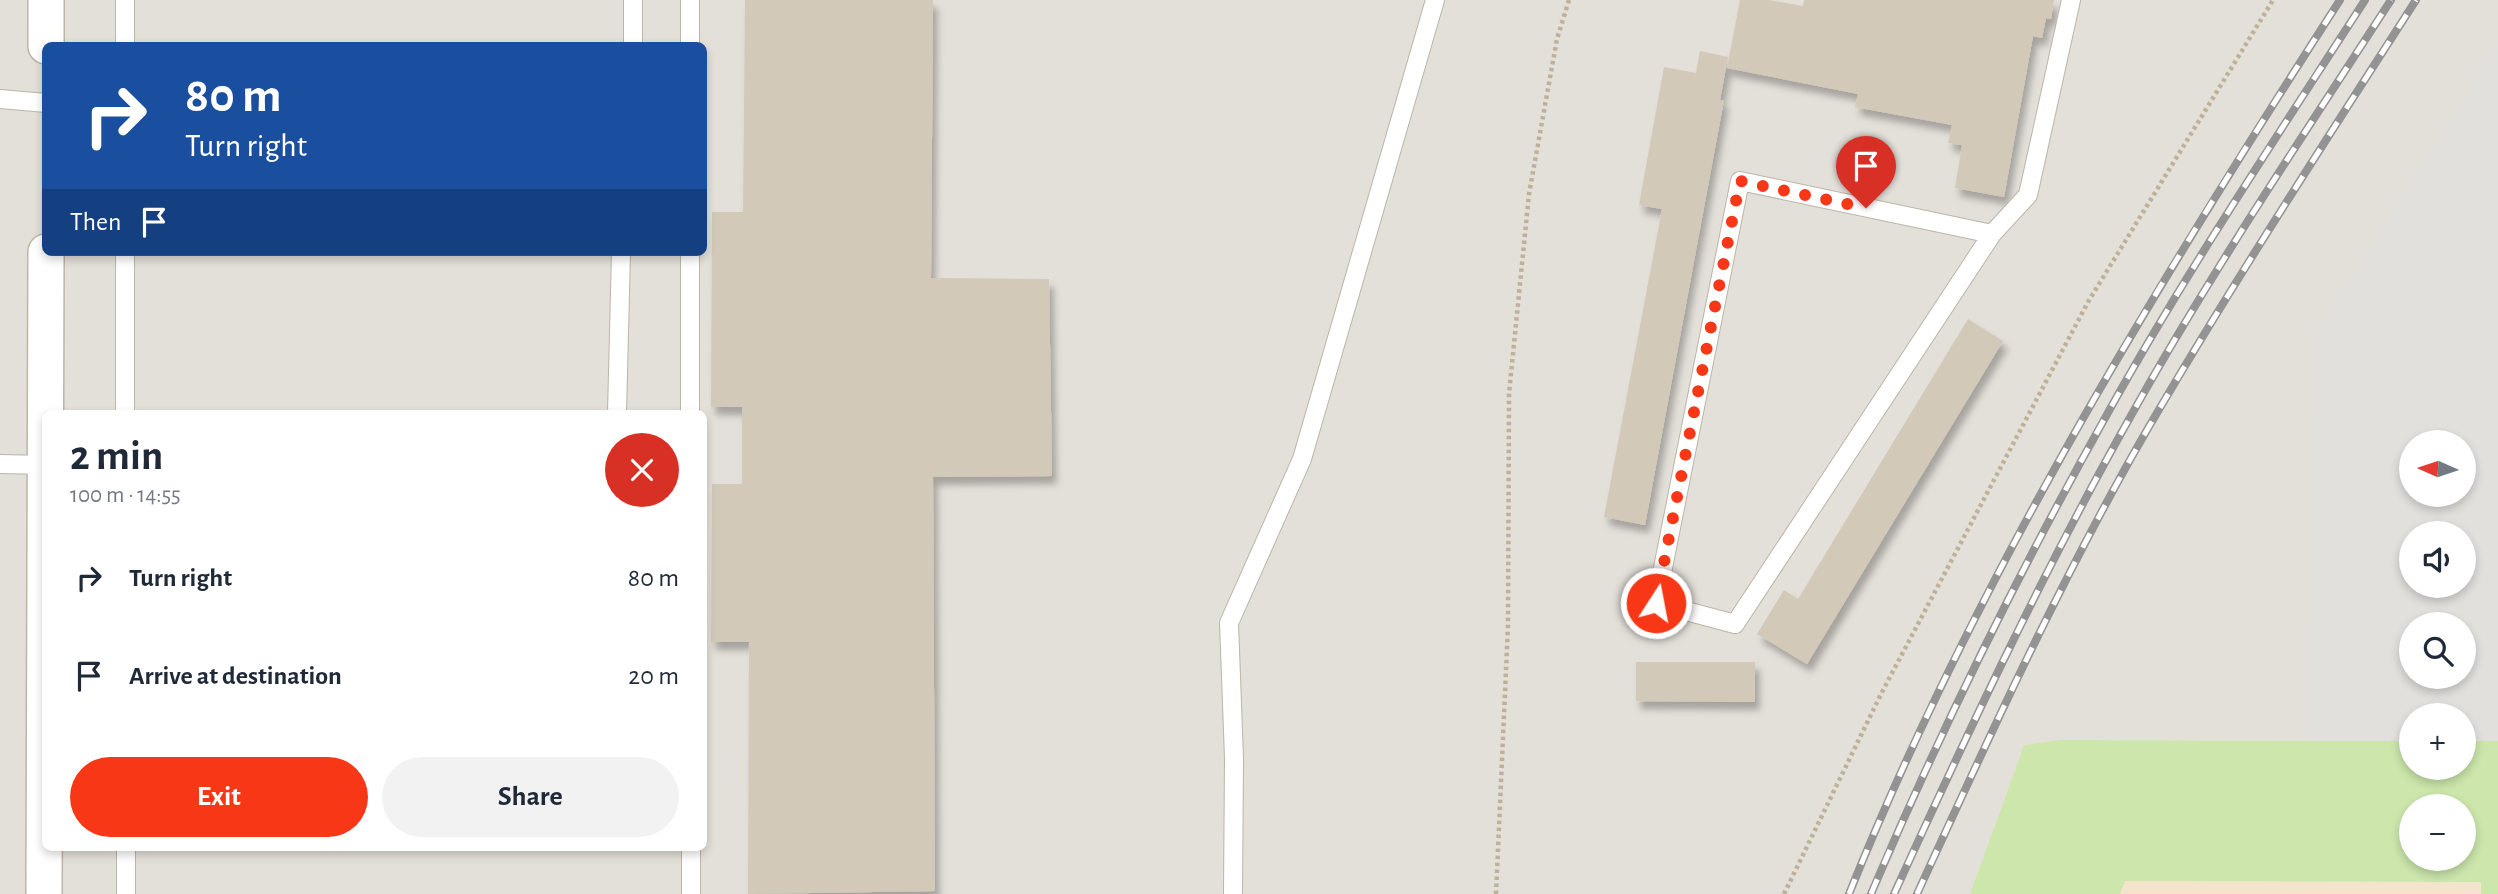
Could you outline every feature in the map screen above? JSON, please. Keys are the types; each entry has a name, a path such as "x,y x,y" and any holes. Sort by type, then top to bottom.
{"street":[{"path":"46,0 46,42"},
{"path":"45,410 46,256"},
{"path":"44,851 44,894"}],"lane":[{"path":"125,0 125,42"},
{"path":"633,0 633,42"},
{"path":"690,0 690,42"},
{"path":"1233,894 1234,758 1229,623 1302,458 1435,0"},
{"path":"1992,234 1740,181 1656,603 1735,624 1992,234 2028,195 2071,0"},
{"path":"0,100 42,103"},
{"path":"125,256 125,410"},
{"path":"617,410 621,256"},
{"path":"690,256 690,410"},
{"path":"0,464 42,465"},
{"path":"125,851 125,894"},
{"path":"691,851 691,894"}],"path":[{"path":"1496,894 1508,626 1509,394 1529,194 1557,39 1569,0"},
{"path":"1784,894 1881,694 2088,302 2273,0"}],"shaded area":[{"path":"0,0 2498,0 2498,741 2476,741 2476,703 2399,703 2399,741 2059,740 2024,745 1970,894 0,894"},
{"path":"2498,42 2498,741 2476,741 2476,703 2399,703 2399,741 2307,740 2314,333"},
{"path":"2124,881 2481,882 2481,894 2120,894"}],"green space":[{"path":"2059,740 2399,741 2399,780 2476,780 2476,741 2498,741 2498,894 2481,894 2481,882 2125,881 2120,894 1970,894 2024,745"}],"building":[{"path":"745,0 933,0 931,278 1049,279 1052,476 933,477 935,891 748,894 749,642 711,642 712,484 742,484 742,407 711,407 712,212 743,212"},
{"path":"1740,0 1769,0 1803,6 1804,0 2054,0 2051,19 2046,18 2042,38 2033,36 2004,197 1955,188 1962,145 1948,143 1952,125 1855,107 1858,94 1727,68"},
{"path":"1700,51 1728,57 1720,100 1724,100 1645,525 1604,517 1662,209 1639,205 1664,67 1696,73"},
{"path":"1968,319 2003,341 1807,664 1757,634 1784,590 1798,599"},
{"path":"1636,662 1755,662 1755,702 1636,701"}],"railway":[{"path":"1849,894 1953,661 2073,436 2137,325 2340,0"},
{"path":"1871,894 1984,649 2045,528 2110,409 2202,254 2365,0"},
{"path":"1894,894 2006,655 2065,537 2128,421 2223,261 2391,0"},
{"path":"1917,894 2027,659 2115,486 2212,321 2416,0"}],"route":[{"path":"1656,603 1740,181 1866,208"}]}
